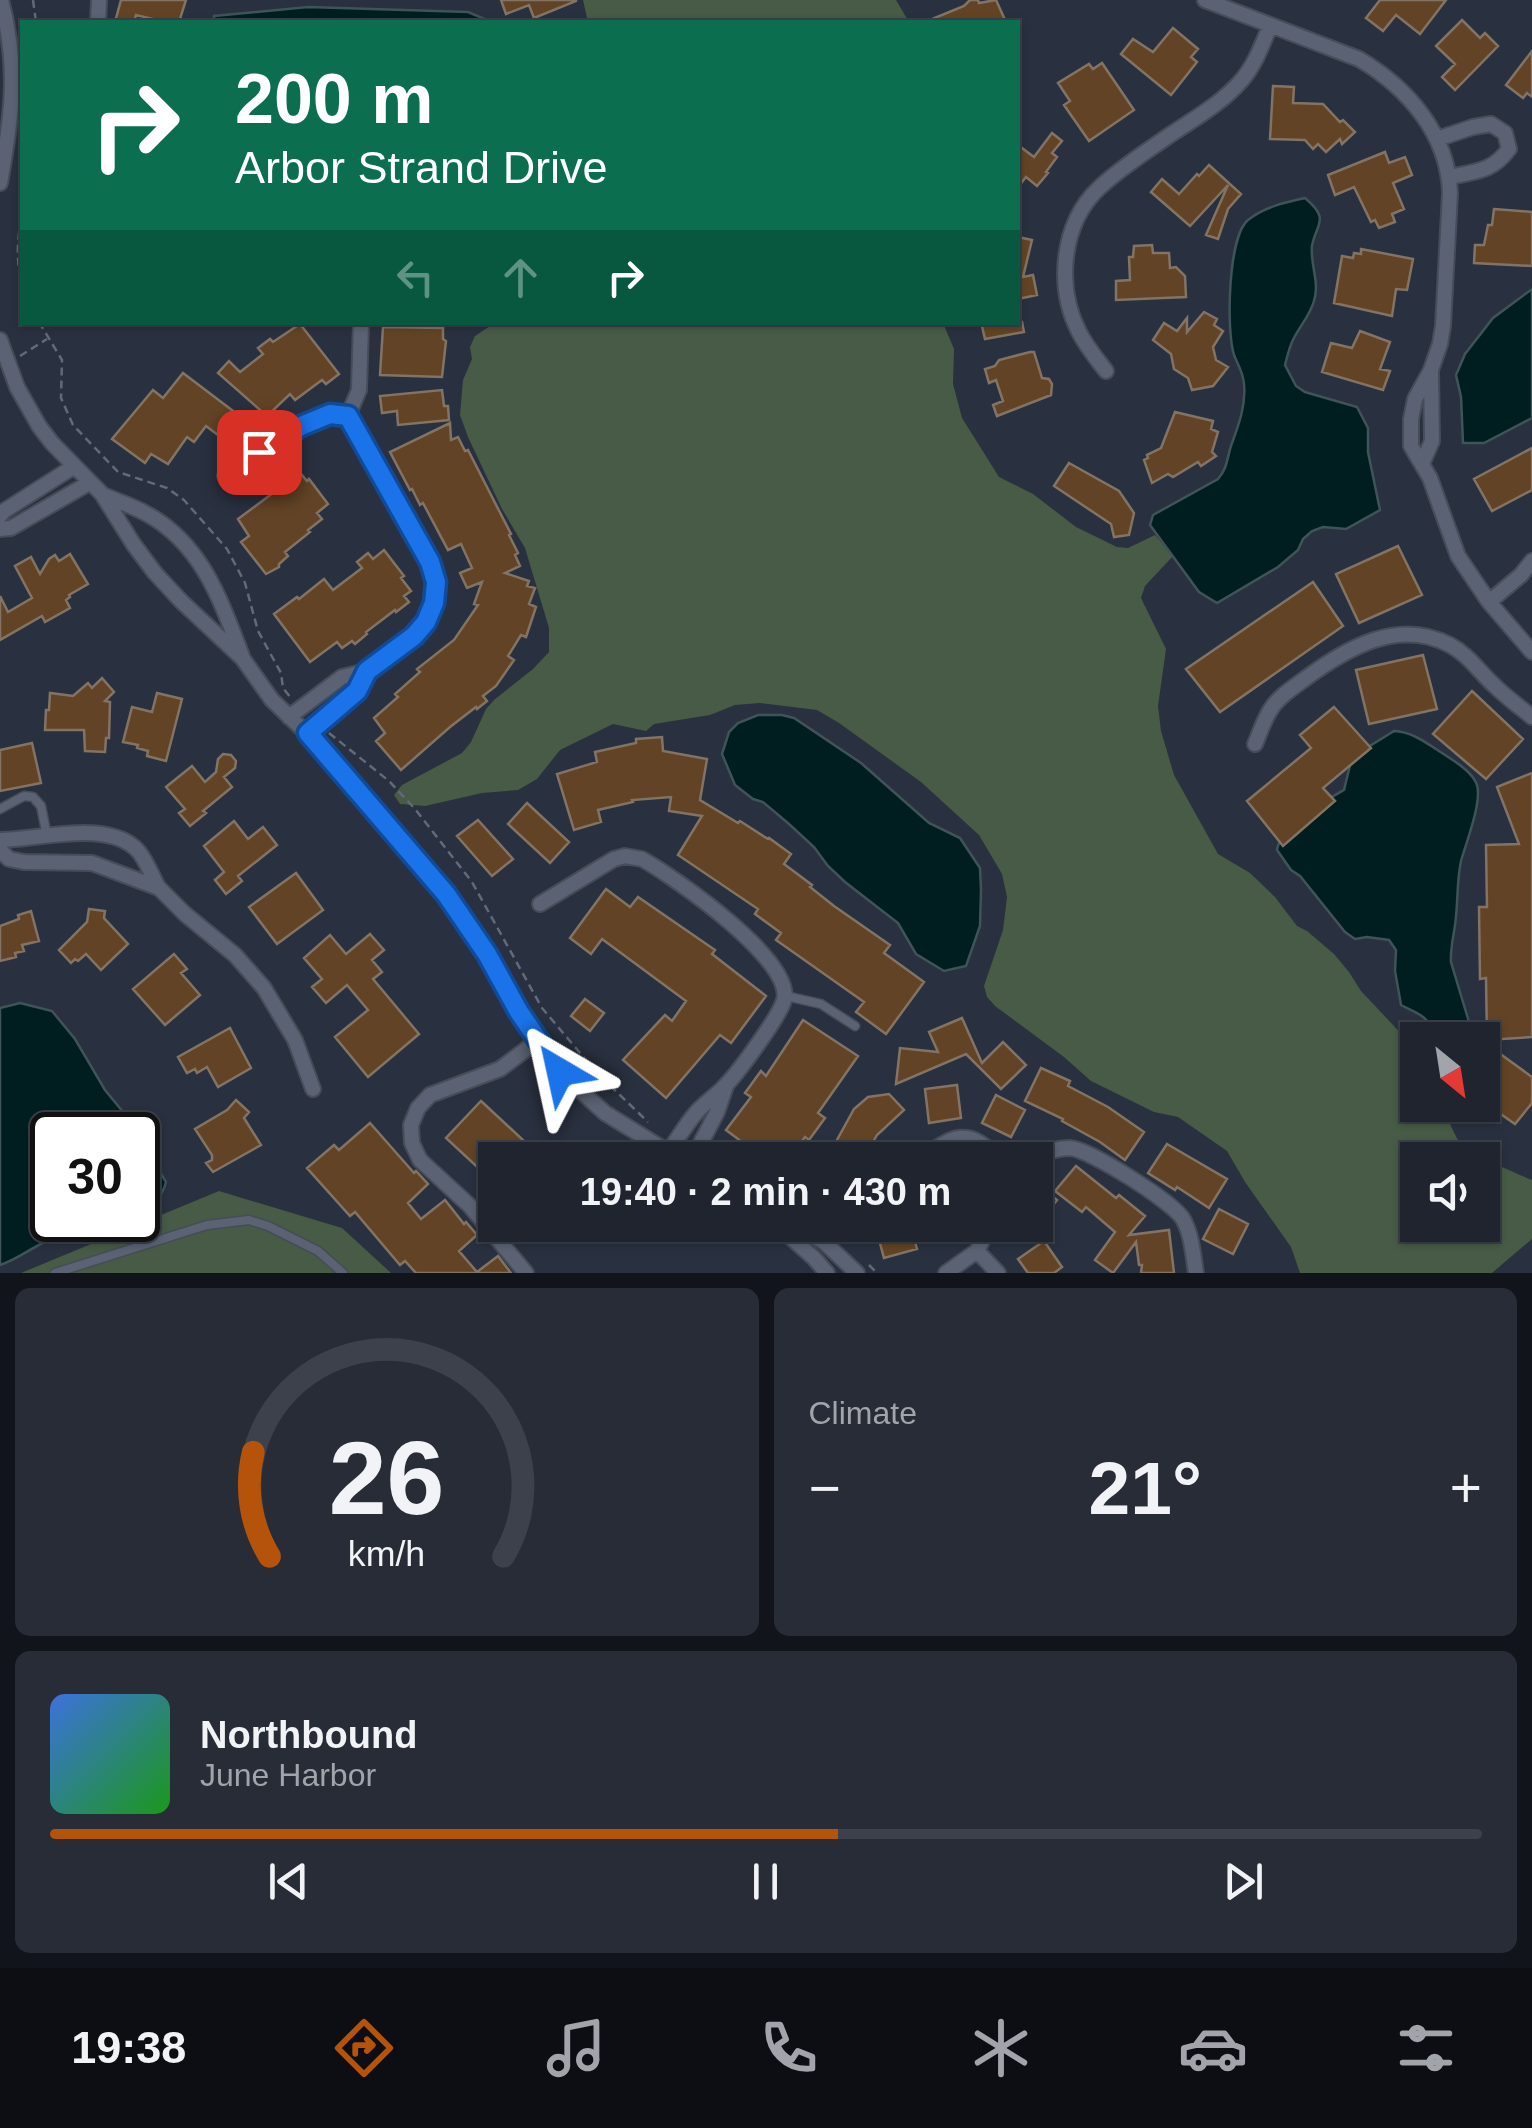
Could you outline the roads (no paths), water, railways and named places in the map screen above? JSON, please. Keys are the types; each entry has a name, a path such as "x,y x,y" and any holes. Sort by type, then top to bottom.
{"street":[{"path":"0,0 13,62 10,127 0,183"},
{"path":"1206,0 1376,69 1405,93 1437,139 1450,178 1443,326 1432,370 1432,441 1422,464 1458,556 1488,602 1532,652"},
{"path":"1106,371 1080,333 1068,302 1067,250 1078,219 1097,190 1229,93 1251,68 1270,26"},
{"path":"1437,139 1490,124 1505,133 1509,149 1499,162 1450,178"},
{"path":"348,416 359,390 361,325"},
{"path":"0,340 27,406 52,444 102,494 148,514 197,558 218,595 243,659 261,686 308,733 446,894 560,1072 589,1100 651,1142"},
{"path":"225,476 301,426 330,414 348,416"},
{"path":"289,717 342,677 367,671 414,636 426,622 434,603 436,582 430,562 348,416"},
{"path":"0,516 73,467"},
{"path":"0,529 11,528 89,483"},
{"path":"102,494 154,573 243,659"},
{"path":"1488,602 1532,561"},
{"path":"1254,744 1271,708 1288,692 1344,652 1394,636 1412,635 1449,644 1532,717"},
{"path":"308,733 357,691 367,671"},
{"path":"0,840 80,832 110,837 137,850 158,888 236,954 264,988 295,1040 313,1089"},
{"path":"0,850 10,860 24,862 92,863 158,888"},
{"path":"540,904 614,858 642,858 744,933 784,982 786,996 780,1010 726,1086 696,1112 682,1142"},
{"path":"526,1273 470,1206 420,1160 412,1143 412,1124 418,1108 430,1096 500,1068 538,1041"},
{"path":"701,1142 726,1086"},
{"path":"944,1142 966,1138 979,1142"},
{"path":"1053,1152 1068,1148 1087,1152 1180,1214 1188,1229 1196,1273"},
{"path":"796,1242 827,1273"},
{"path":"825,1242 857,1273"},
{"path":"946,1273 977,1251 982,1242"},
{"path":"977,1251 998,1273"}],"lane":[{"path":"0,809 24,796 34,797 41,806 46,836"},
{"path":"786,996 820,1004 855,1026"},
{"path":"55,1273 207,1225 249,1220 318,1251 343,1273"}]}
